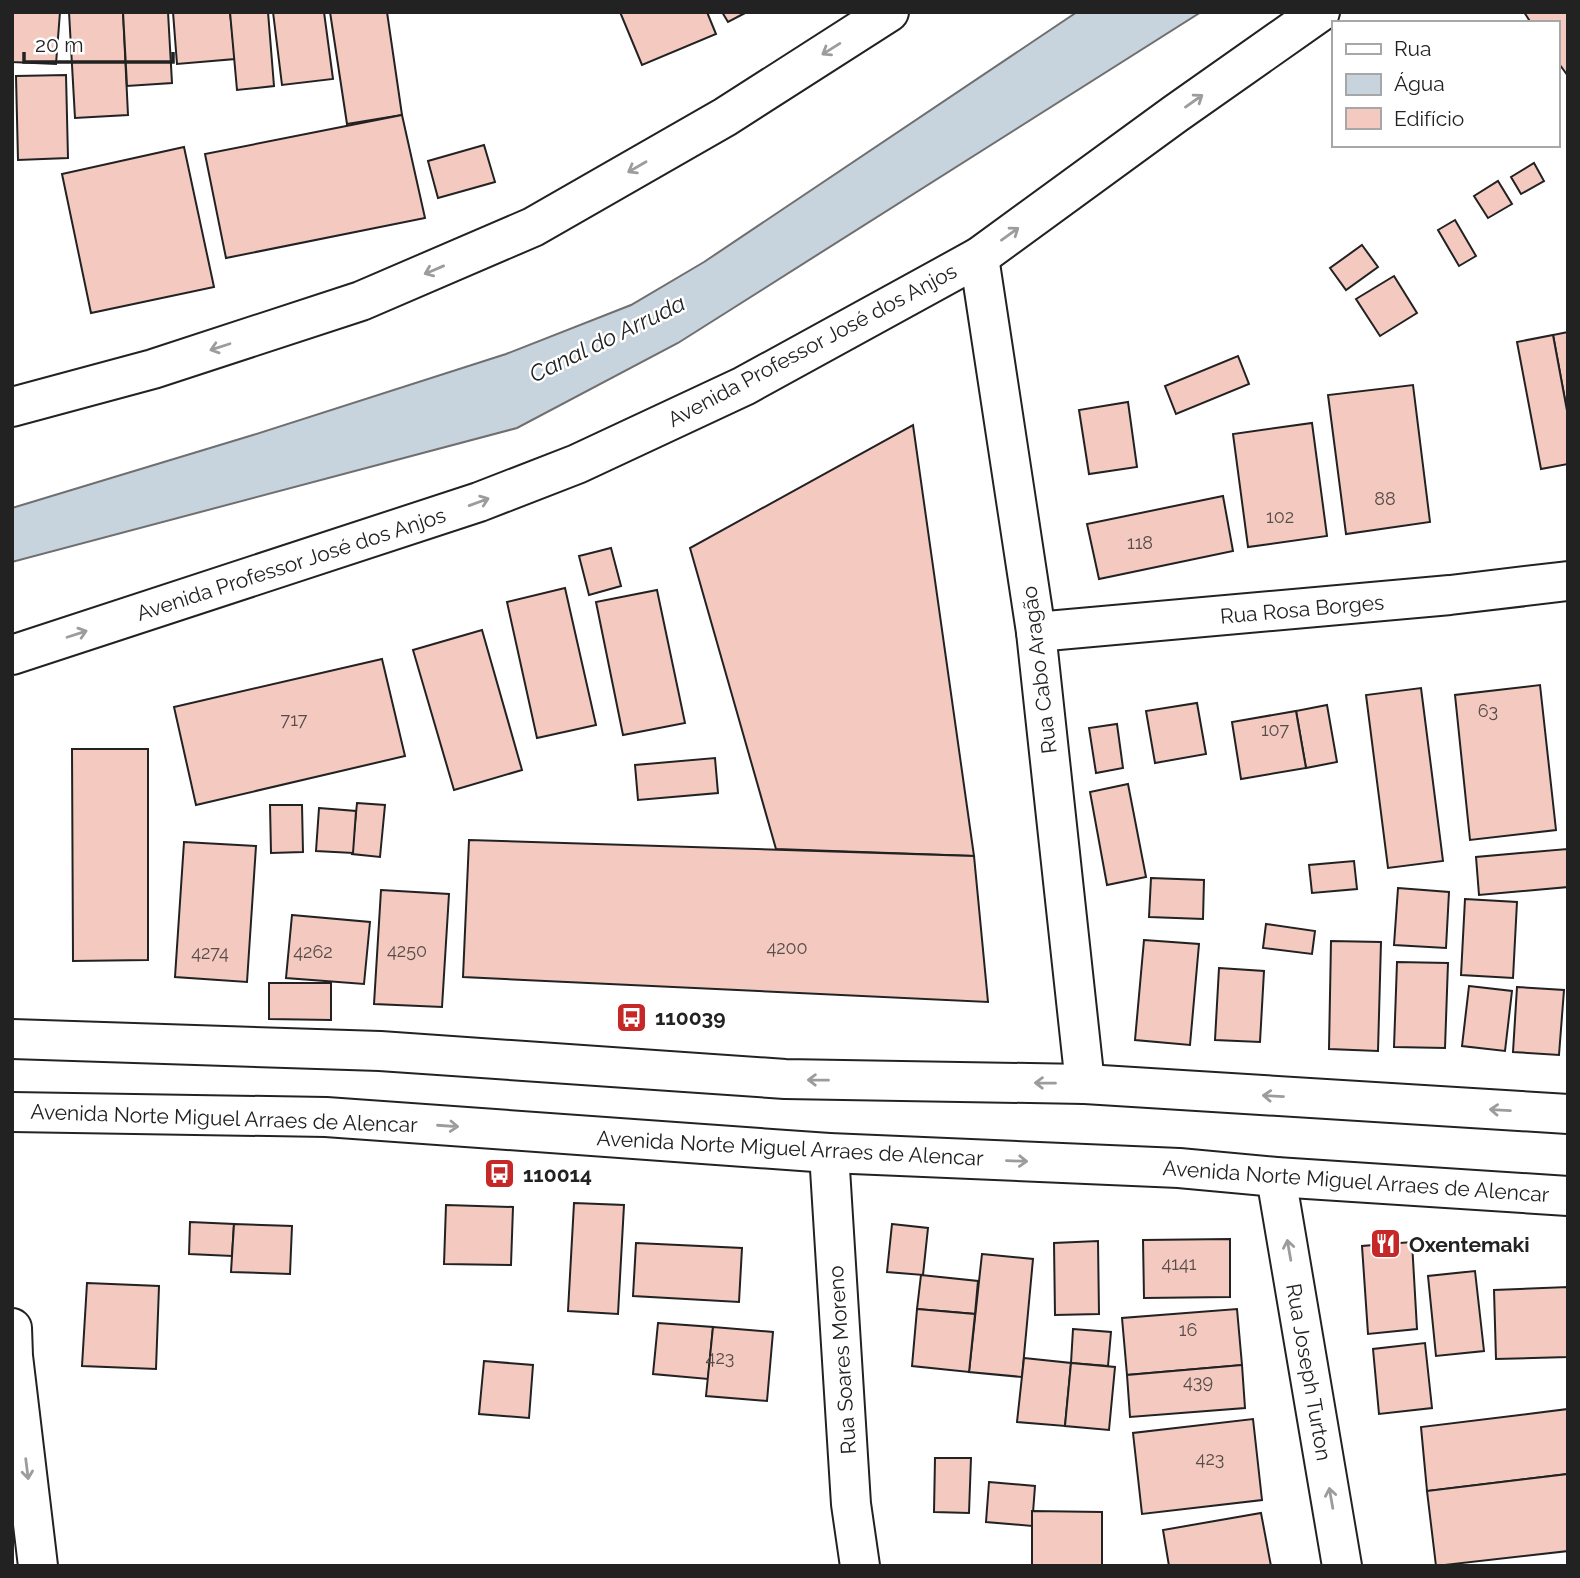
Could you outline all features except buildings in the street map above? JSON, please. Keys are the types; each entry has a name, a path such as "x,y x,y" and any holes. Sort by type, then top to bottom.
{"main road":[{"path":"12,407 153,369 361,301 533,227 725,117 889,12"},
{"name":"Avenida Professor José dos Anjos","path":"12,655 479,502 577,464 744,386 979,257 1320,12"},
{"name":"Rua Cabo Aragão","path":"979,257 1036,632 1085,1084"},
{"name":"Rua Rosa Borges","path":"1036,632 1450,595 1568,581"},
{"path":"12,1039 380,1051 785,1079 1085,1084 1568,1114"},
{"name":"Avenida Norte Miguel Arraes de Alencar","path":"12,1112 326,1117 829,1153 1180,1168 1276,1177 1568,1195"},
{"name":"Rua Soares Moreno","path":"829,1153 851,1504 860,1566"},
{"name":"Rua Joseph Turton","path":"1276,1177 1342,1566"},
{"path":"12,1328 38,1566"}],"water":[{"name":"Canal do Arruda","path":"1077,12 1201,12 678,343 517,428 12,562 12,508 506,354 631,305 704,262"}],"place":[{"name":"110039","path":"632,1017"},
{"name":"110014","path":"500,1174"},
{"name":"Oxentemaki","path":"1386,1244"}]}
